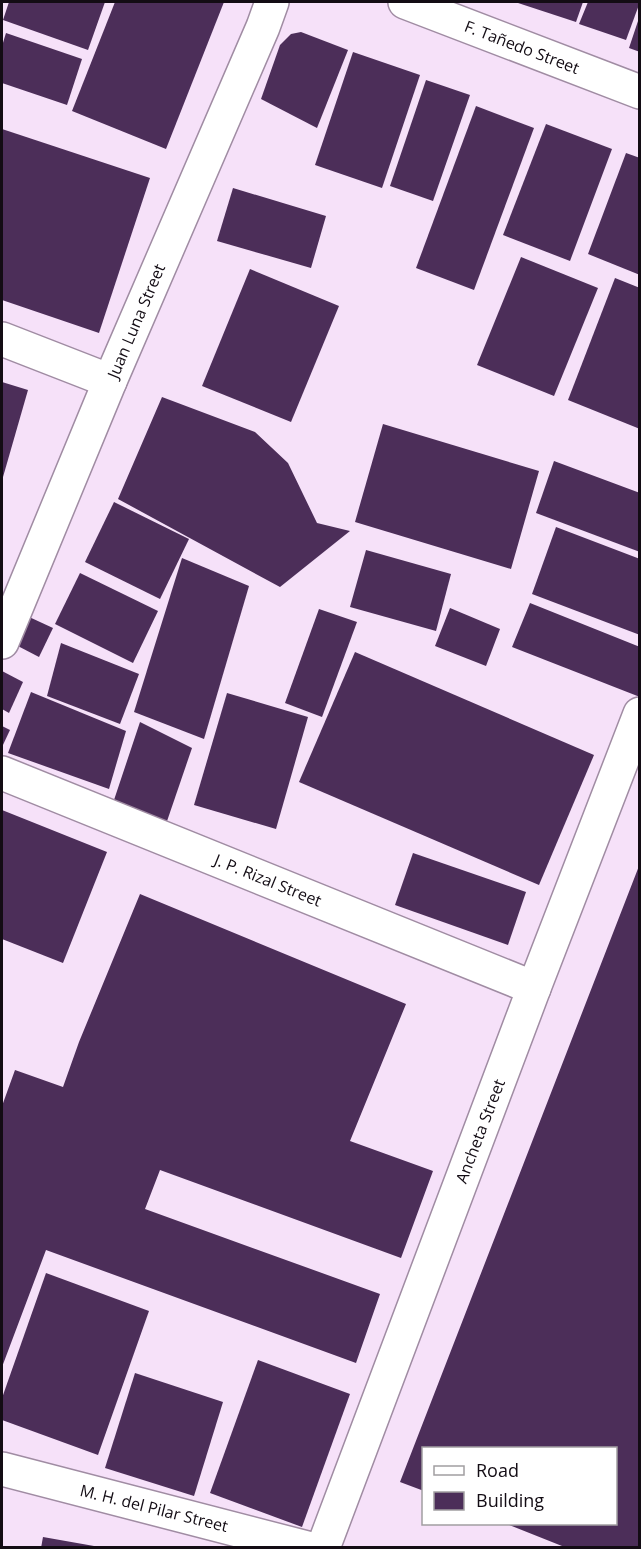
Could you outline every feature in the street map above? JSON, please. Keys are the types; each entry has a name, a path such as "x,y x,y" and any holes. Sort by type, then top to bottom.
{"street":[{"name":"Juan Luna Street","path":"2,642 110,381 272,2"},
{"name":"F. Tañedo Street","path":"405,2 639,92"},
{"path":"2,339 110,381"},
{"name":"Ancheta Street","path":"322,1548 639,714"},
{"name":"J. P. Rizal Street","path":"2,773 534,988"},
{"name":"M. H. del Pilar Street","path":"2,1469 307,1548"}],"building":[{"path":"9,2 105,2 88,50 3,20"},
{"path":"115,2 224,2 166,149 72,111"},
{"path":"515,2 583,2 576,22"},
{"path":"588,2 640,2 626,40 579,24"},
{"path":"640,18 640,52 629,48"},
{"path":"301,32 348,50 317,128 261,99 280,45 291,34"},
{"path":"6,33 82,59 67,105 2,83 2,46"},
{"path":"353,52 420,75 382,188 315,165"},
{"path":"426,80 470,95 433,201 390,186"},
{"path":"476,106 534,128 474,290 416,268"},
{"path":"546,124 612,149 570,261 503,235"},
{"path":"2,129 150,178 99,333 2,300"},
{"path":"626,153 640,158 640,275 588,254"},
{"path":"233,188 326,216 311,268 217,241"},
{"path":"521,257 598,288 554,396 477,365"},
{"path":"250,269 339,306 291,422 202,386"},
{"path":"615,278 640,288 640,429 568,400"},
{"path":"2,382 28,390 3,477 2,476"},
{"path":"162,397 255,432 288,463 317,523 350,531 280,587 118,499"},
{"path":"383,424 539,471 511,569 355,522"},
{"path":"554,461 640,493 640,552 536,513"},
{"path":"114,502 189,539 160,599 85,562"},
{"path":"556,527 640,559 640,635 532,594"},
{"path":"366,550 451,574 436,631 350,607"},
{"path":"182,558 249,586 204,739 134,712"},
{"path":"80,573 158,611 133,663 55,624"},
{"path":"530,603 640,647 640,697 512,647"},
{"path":"450,608 500,629 486,666 435,646"},
{"path":"319,609 357,622 322,717 285,703"},
{"path":"27,616 53,628 39,657 14,644"},
{"path":"61,643 139,674 120,724 47,696"},
{"path":"355,652 594,755 539,885 299,782"},
{"path":"2,671 23,682 9,713 2,709"},
{"path":"31,692 126,731 109,789 8,753"},
{"path":"227,693 308,717 276,829 194,805"},
{"path":"140,722 192,748 165,827 113,803"},
{"path":"2,726 10,730 2,747"},
{"path":"2,810 107,852 63,963 2,939"},
{"path":"413,853 526,892 508,945 395,905"},
{"path":"639,866 640,1548 567,1548 510,1525 617,1525 617,1447 422,1447 422,1490 400,1482"},
{"path":"140,894 406,1004 350,1141 433,1171 401,1258 160,1170 145,1209 380,1294 356,1363 46,1250 2,1367 2,1106 15,1070 63,1087 79,1042"},
{"path":"46,1273 149,1311 98,1455 2,1420 2,1398"},
{"path":"258,1360 350,1394 302,1527 210,1493"},
{"path":"135,1373 223,1402 194,1496 105,1468"},
{"path":"43,1537 94,1546 94,1548 41,1548"}]}
